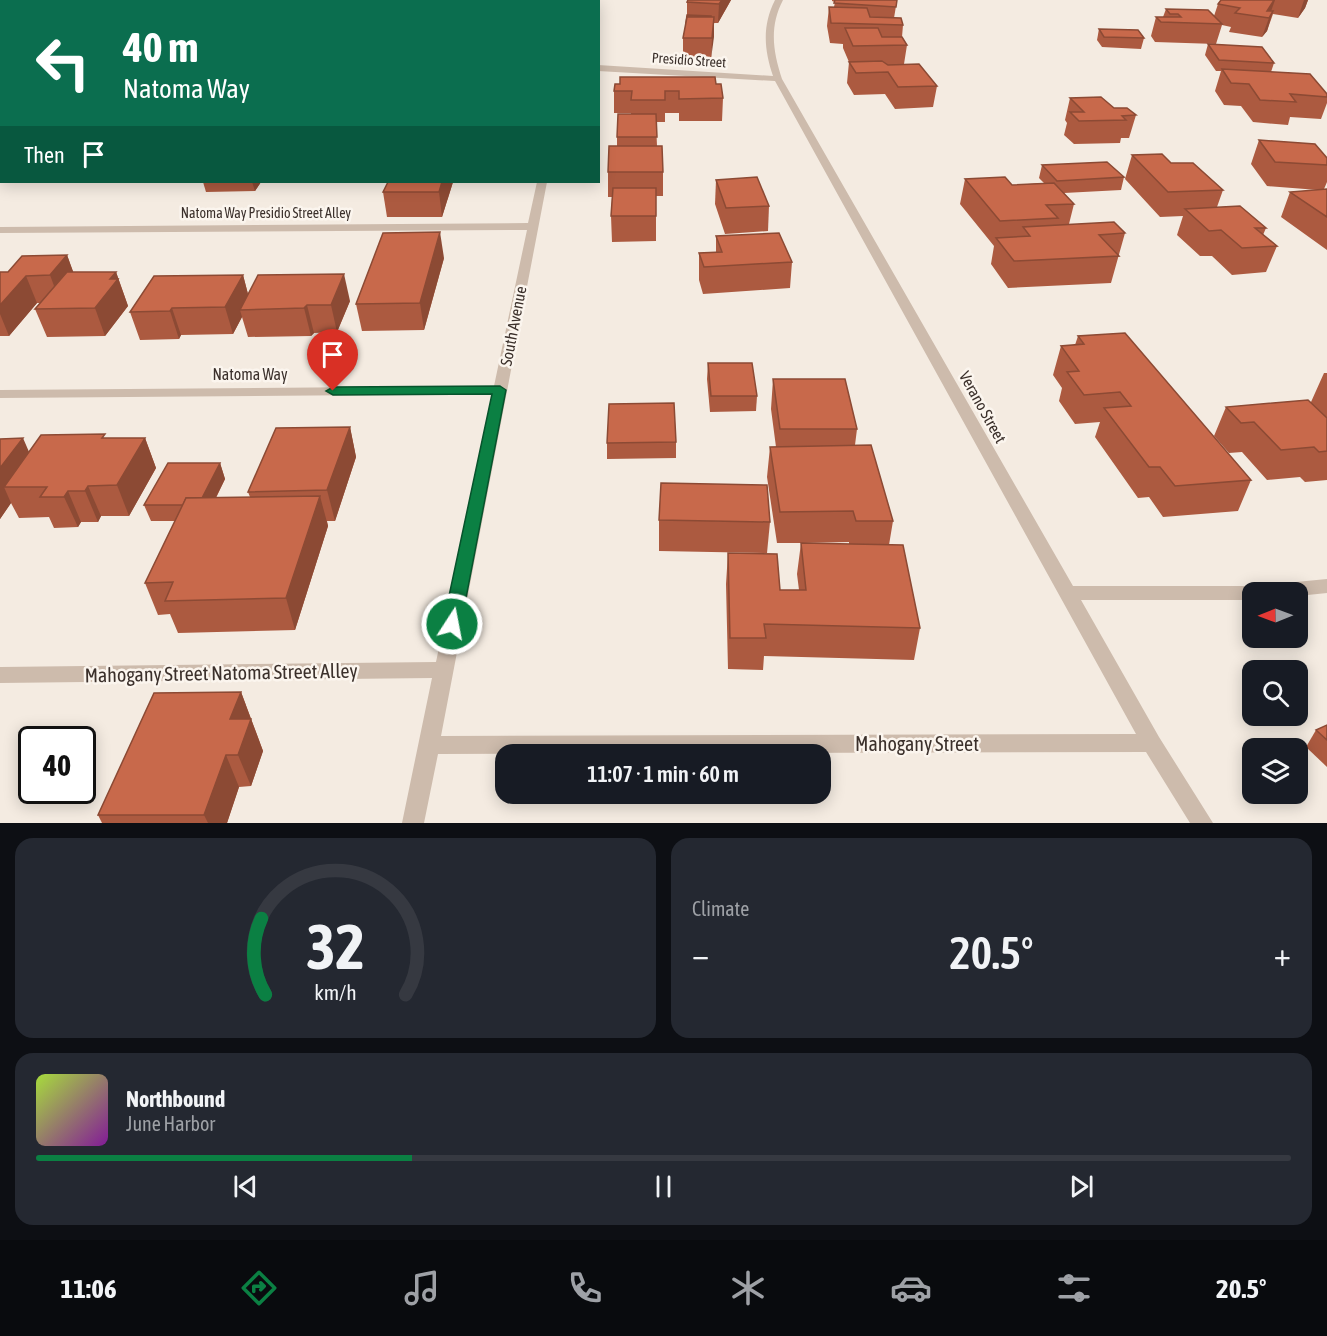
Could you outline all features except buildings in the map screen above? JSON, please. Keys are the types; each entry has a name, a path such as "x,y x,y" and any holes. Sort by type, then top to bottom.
{"street":[{"name":"Verano Street","path":"779,0 771,14 767,37 769,53 778,79 1152,743 1202,823"},
{"name":"Presidio Street","path":"600,68 778,79"},
{"name":"South Avenue","path":"413,823 542,183"},
{"name":"Natoma Way Presidio Street Alley","path":"0,230 533,226"},
{"name":"Natoma Way","path":"0,394 500,390"},
{"path":"1308,588 1327,586"},
{"path":"1068,593 1242,593"},
{"name":"Mahogany Street Natoma Street Alley","path":"0,675 442,670"},
{"name":"Mahogany Street","path":"429,745 1152,743"}],"route":[{"path":"333,391 500,390 452,624"}]}
